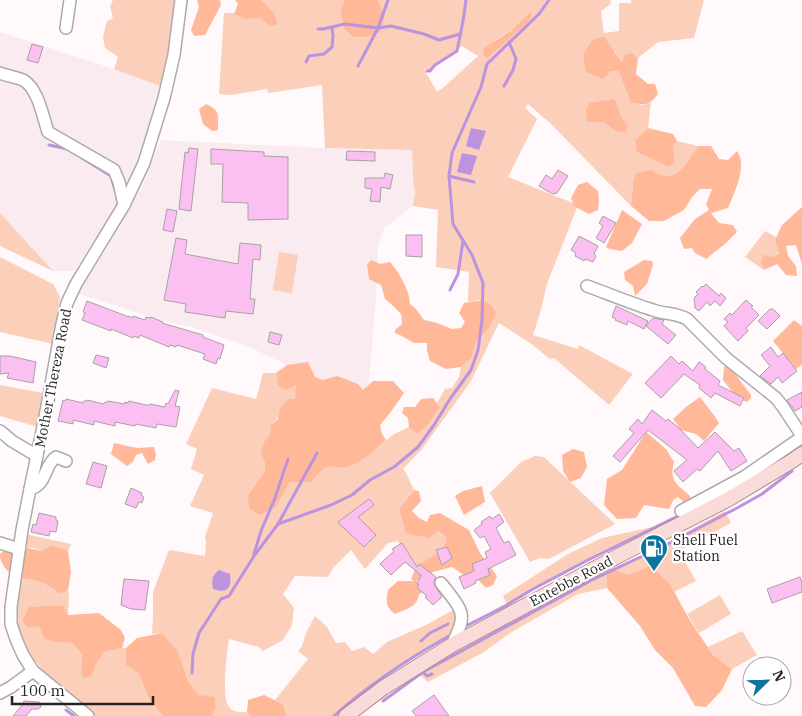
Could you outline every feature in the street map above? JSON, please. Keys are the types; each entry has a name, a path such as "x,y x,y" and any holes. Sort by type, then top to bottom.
{"main road":[{"name":"Entebbe Road","path":"346,716 382,688 452,645 729,499 802,454"}],"street":[{"path":"66,28 70,0"},
{"name":"Mother Thereza Road","path":"84,715 33,672 16,639 11,624 11,607 30,489 67,303 76,284 124,206 144,163 164,98 174,55 181,0"},
{"path":"0,73 23,80 29,84 36,93 48,132 114,170 119,182 124,206"},
{"path":"587,286 648,308 687,319 726,358 776,398 802,437 744,478 681,511"},
{"path":"0,431 12,441 37,456"},
{"path":"30,489 42,481 52,460 56,457 66,461"},
{"path":"0,542 19,549"},
{"path":"442,583 460,609 462,616 452,645"},
{"path":"0,693 33,672"}],"shaded area":[{"path":"113,0 175,0 173,33 165,88 114,69 118,57 105,48 103,37 107,21 113,18 110,6"},
{"path":"197,0 220,0 221,5 205,35 194,36 191,30 199,7"},
{"path":"235,0 261,0 274,14 277,25 269,25 260,18 245,19 234,14 238,4"},
{"path":"261,0 345,0 340,10 343,21 372,0 610,0 611,4 601,11 604,33 619,31 619,3 631,3 631,0 704,0 694,38 658,42 638,58 632,53 623,63 615,51 611,71 620,71 631,103 643,105 651,102 648,128 635,140 638,152 668,167 675,163 673,147 677,141 698,146 680,172 670,177 661,176 633,183 631,206 550,123 528,104 525,108 537,119 508,177 578,205 547,284 533,335 578,349 579,345 633,374 609,405 554,358 550,359 530,343 499,323 471,381 422,449 403,469 414,490 399,509 447,538 442,549 415,568 402,551 398,541 388,543 365,569 351,550 333,568 328,577 295,576 283,594 294,608 292,625 283,640 263,651 259,647 229,639 225,674 227,702 233,710 247,712 250,716 212,716 216,708 215,698 198,696 188,681 178,651 162,633 152,634 153,592 169,550 205,556 205,537 213,513 190,506 204,475 191,469 197,449 186,444 212,388 256,399 263,373 276,373 278,386 297,385 295,399 271,425 270,434 264,442 260,453 265,463 265,471 248,495 276,507 290,482 311,482 321,471 329,467 346,467 363,459 394,434 409,427 417,434 428,425 440,407 437,403 445,389 452,388 459,377 461,367 472,358 476,342 489,328 479,300 468,302 469,272 436,267 438,210 413,206 415,193 412,150 325,148 322,85 268,93 267,89 231,95 219,94 224,13 253,13 254,18 260,18 269,25 277,25 271,9","holes":["530,12 526,24 488,58 495,40 512,30","462,46 478,56 437,92 424,69 430,71 435,65","618,107 619,115 628,126 615,131 603,122"]},
{"path":"345,0 377,0 385,16 380,32 366,37 353,37 344,28 340,10"},
{"path":"530,12 532,16 526,24 488,58 483,55 484,48 512,30"},
{"path":"0,32 114,69 165,88 132,181 74,271 53,271 0,213"},
{"path":"604,37 622,62 625,55 632,53 638,58 636,74 648,84 655,84 658,94 652,101 643,104 631,103 619,71 611,71 603,79 586,72 583,55 592,40"},
{"path":"614,99 620,115 628,126 625,132 615,131 603,122 587,122 586,111 589,103"},
{"path":"206,104 218,114 218,130 212,131 203,124 199,109"},
{"path":"471,128 486,131 479,150 466,146"},
{"path":"648,128 673,134 677,141 673,147 675,163 668,167 637,152 635,140"},
{"path":"161,140 412,150 415,193 413,206 384,228 378,248 376,300 368,392 323,380 247,346 192,327 160,320 79,294 121,225 147,176"},
{"path":"698,146 711,146 719,159 728,160 737,151 741,164 739,180 728,208 711,213 719,223 733,225 737,232 706,259 695,253 692,248 684,249 680,238 695,219 709,210 706,204 712,189 700,189 692,197 684,210 664,221 649,221 631,206 636,173 652,170 661,175 674,175 680,171"},
{"path":"462,153 477,156 471,175 457,172"},
{"path":"587,182 598,191 599,201 598,210 589,214 574,206 571,198 578,185"},
{"path":"802,207 802,264 796,245 786,246 788,256 796,266 797,276 786,275 777,264 764,270 761,263 763,255 774,257 779,253 775,240 782,225"},
{"path":"622,210 642,224 632,243 622,251 606,247"},
{"path":"0,213 53,271 0,246"},
{"path":"765,231 776,237 775,240 779,252 774,257 761,263 764,270 745,257"},
{"path":"279,252 298,255 292,293 273,290"},
{"path":"0,257 53,284 60,297 53,344 0,332"},
{"path":"371,260 380,264 390,262 403,282 410,299 410,304 424,320 452,329 461,328 465,322 459,313 464,303 487,302 496,313 489,328 476,342 472,358 461,367 446,369 430,361 427,343 414,343 395,333 395,330 402,324 401,314 385,299 381,285 369,279 367,265"},
{"path":"644,260 652,261 653,265 647,284 635,296 633,286 625,280 624,272"},
{"path":"794,320 802,326 802,364 796,369 773,341"},
{"path":"308,362 315,377 323,380 337,376 358,384 363,390 373,381 393,381 404,393 380,425 386,440 377,448 362,460 351,465 324,469 311,482 290,482 276,507 260,515 249,508 248,495 265,471 265,463 260,453 264,442 270,434 271,425 278,419 280,408 288,399 295,399 296,385 286,390 278,386 276,373 287,365"},
{"path":"729,366 751,395 747,402 737,398 723,380 724,367"},
{"path":"0,385 43,393 38,427 0,416"},
{"path":"700,397 719,423 704,441 696,434 681,430 673,419"},
{"path":"433,398 440,407 428,425 417,434 409,427 408,418 402,413 404,407 415,407 421,399"},
{"path":"646,432 666,449 674,462 673,478 690,496 690,503 686,504 678,497 673,500 669,509 644,505 636,518 617,519 604,505 607,479 622,470"},
{"path":"114,443 137,448 154,447 155,460 148,464 142,453 136,455 133,462 127,466 111,454"},
{"path":"573,449 584,452 587,467 581,478 570,482 563,471 562,455"},
{"path":"535,456 544,457 615,524 549,559 540,558 530,562 490,493 521,462"},
{"path":"482,486 485,502 464,515 455,496 463,491"},
{"path":"414,490 419,491 421,501 412,511 419,518 427,522 430,515 440,513 469,530 480,553 497,576 493,585 486,588 478,580 471,580 452,567 433,572 425,578 416,581 423,586 424,590 419,595 416,603 395,614 387,603 388,590 398,581 414,581 411,579 416,568 438,553 447,538 438,531 429,538 406,533 399,509"},
{"path":"725,511 731,523 679,551 696,581 674,592 670,584 629,575 607,575 607,588 578,594 510,633 484,652 428,682 418,673 458,649 599,574 653,550"},
{"path":"653,527 507,604 503,596 568,554 602,538"},
{"path":"25,534 71,544 68,551 52,545 42,551 27,548"},
{"path":"15,543 42,551 52,545 68,551 71,572 68,590 61,594 40,582 12,575 8,572 2,563 0,554"},
{"path":"650,566 670,584 689,619 713,655 732,669 722,690 706,707 695,706 673,668 655,650 640,626 607,588 607,575 613,570 629,575"},
{"path":"219,570 230,574 228,589 222,591 213,589 212,583 215,574"},
{"path":"19,577 35,580 61,594 68,590 69,596 68,615 44,606 30,607 22,621 39,626 57,642 72,643 82,656 81,673 95,666 104,652 126,648 126,665 139,674 149,699 163,716 96,716 77,698 46,674 30,655 16,631 15,612"},
{"path":"720,595 731,614 699,633 687,614"},
{"path":"63,606 68,615 99,613 121,630 125,638 122,648 104,652 95,666 92,676 84,678 81,673 82,655 72,643 45,639 39,626 28,628 22,621 29,607"},
{"path":"460,606 469,626 399,665 371,684 338,716 287,716 283,704 275,700 308,659 298,651 315,616 327,627 336,643 345,642 352,651 364,647 373,654 387,642 428,624"},
{"path":"742,631 757,655 742,656 742,663 732,669 713,655 708,647"},
{"path":"162,633 178,651 188,681 198,695 215,697 216,708 212,716 163,716 149,699 139,674 126,665 126,648 137,638"},
{"path":"264,695 283,704 287,716 250,716 247,712 248,700"}],"building":[{"path":"32,44 43,47 38,63 27,60"},
{"path":"189,148 198,149 191,211 179,209 185,152 188,153"},
{"path":"211,149 264,152 264,156 288,157 288,219 248,220 248,203 222,202 223,164 211,164"},
{"path":"347,151 375,152 375,161 346,160"},
{"path":"558,170 568,176 557,193 553,194 539,186 546,175 552,179"},
{"path":"385,173 393,175 390,189 381,187 380,202 370,201 372,189 365,188 365,178 384,178"},
{"path":"167,209 177,211 173,232 163,230"},
{"path":"603,216 616,223 604,243 596,238 603,226 599,223"},
{"path":"406,235 422,235 422,257 406,256"},
{"path":"579,236 598,246 593,262 585,259 584,261 575,256 576,253 571,250"},
{"path":"176,238 187,240 185,254 238,264 240,243 261,245 260,260 253,259 250,299 255,299 253,314 226,311 225,318 185,312 186,304 164,300"},
{"path":"706,284 719,296 721,293 726,298 720,306 715,301 710,306 707,302 699,311 695,308 694,298 698,294 696,292"},
{"path":"746,300 759,315 746,328 748,331 738,341 724,326 728,322 724,319 730,313 732,315"},
{"path":"87,301 132,318 133,316 145,320 146,317 151,317 162,323 203,335 203,337 224,345 220,359 218,358 216,364 203,359 205,354 177,345 176,347 170,345 169,347 140,335 139,338 134,336 133,338 82,320"},
{"path":"616,306 648,321 644,329 628,321 627,325 615,320 612,317"},
{"path":"770,309 773,309 780,316 767,329 758,321"},
{"path":"653,318 664,320 662,324 676,335 668,344 646,326"},
{"path":"270,332 282,335 279,345 268,342"},
{"path":"771,347 778,357 783,353 797,371 782,383 778,377 771,384 760,376 770,366 761,355"},
{"path":"96,355 109,358 106,368 93,363"},
{"path":"0,356 10,356 36,362 33,383 7,378 9,373 0,374"},
{"path":"671,356 679,364 682,361 693,371 699,362 706,367 705,369 720,381 718,385 744,398 740,406 715,393 711,398 699,388 700,385 684,374 661,398 645,383"},
{"path":"175,390 179,391 175,406 180,407 176,427 157,424 156,428 115,422 115,426 94,421 94,425 73,420 73,424 58,421 63,400 65,401 66,399 83,403 87,400 104,404 108,401 125,404 125,402 128,403 129,401 165,407"},
{"path":"802,392 802,407 795,411 787,400"},
{"path":"652,410 679,428 698,448 715,432 734,451 739,448 747,461 731,471 718,451 700,471 697,469 683,482 674,471 687,460 648,430 620,462 613,456 634,433 629,429 638,419 642,424"},
{"path":"93,462 107,466 101,488 86,484"},
{"path":"131,488 142,493 141,495 144,497 142,503 139,502 136,508 125,504"},
{"path":"369,499 374,505 358,517 376,535 364,547 338,522"},
{"path":"39,513 56,517 56,521 58,521 56,532 50,531 49,536 31,532 33,524 36,525"},
{"path":"499,514 504,522 496,528 504,543 509,541 516,555 488,569 490,575 475,581 476,583 464,589 459,577 474,571 472,564 487,558 485,552 491,549 484,536 480,538 474,530 490,516 492,519"},
{"path":"402,543 417,567 419,564 436,577 434,584 442,597 433,605 425,597 427,596 417,588 421,575 405,562 391,575 380,564 394,551 392,549"},
{"path":"447,547 452,558 442,565 436,550"},
{"path":"800,577 802,592 772,603 767,589"},
{"path":"124,579 149,581 145,610 131,609 121,605"},
{"path":"434,695 449,716 416,716 412,711"},
{"path":"24,701 39,702 41,707 32,709 26,716 13,716 23,704"}],"waterway":[{"path":"358,66 378,28 388,0"},
{"path":"427,71 430,71 435,65 457,51 466,0"},
{"path":"278,524 331,505 352,495 370,480 394,467 418,447 471,370 478,350 482,320 483,283 472,255 453,224 449,176 452,153 481,87 487,64 539,14 549,0"},
{"path":"318,29 345,24 378,28 391,26 424,34 439,40 460,34"},
{"path":"306,62 309,56 324,54 332,47 332,27"},
{"path":"504,86 513,70 516,59 509,42"},
{"path":"49,145 68,149"},
{"path":"82,158 111,176 115,190"},
{"path":"449,176 474,182"},
{"path":"450,290 458,274 463,241"},
{"path":"192,673 193,654 199,633 221,599 229,596 254,556 278,524 317,453"},
{"path":"254,554 288,459"},
{"path":"423,672 590,581 670,543 737,508 762,494 792,471"},
{"path":"464,627 588,560 682,514"},
{"path":"421,641 430,633 448,624"},
{"path":"334,716 389,673 449,636"},
{"path":"383,701 423,672 427,676 432,674"},
{"path":"66,710 74,716"}],"place":[{"name":"Shell Fuel Station","path":"654,572"}]}
